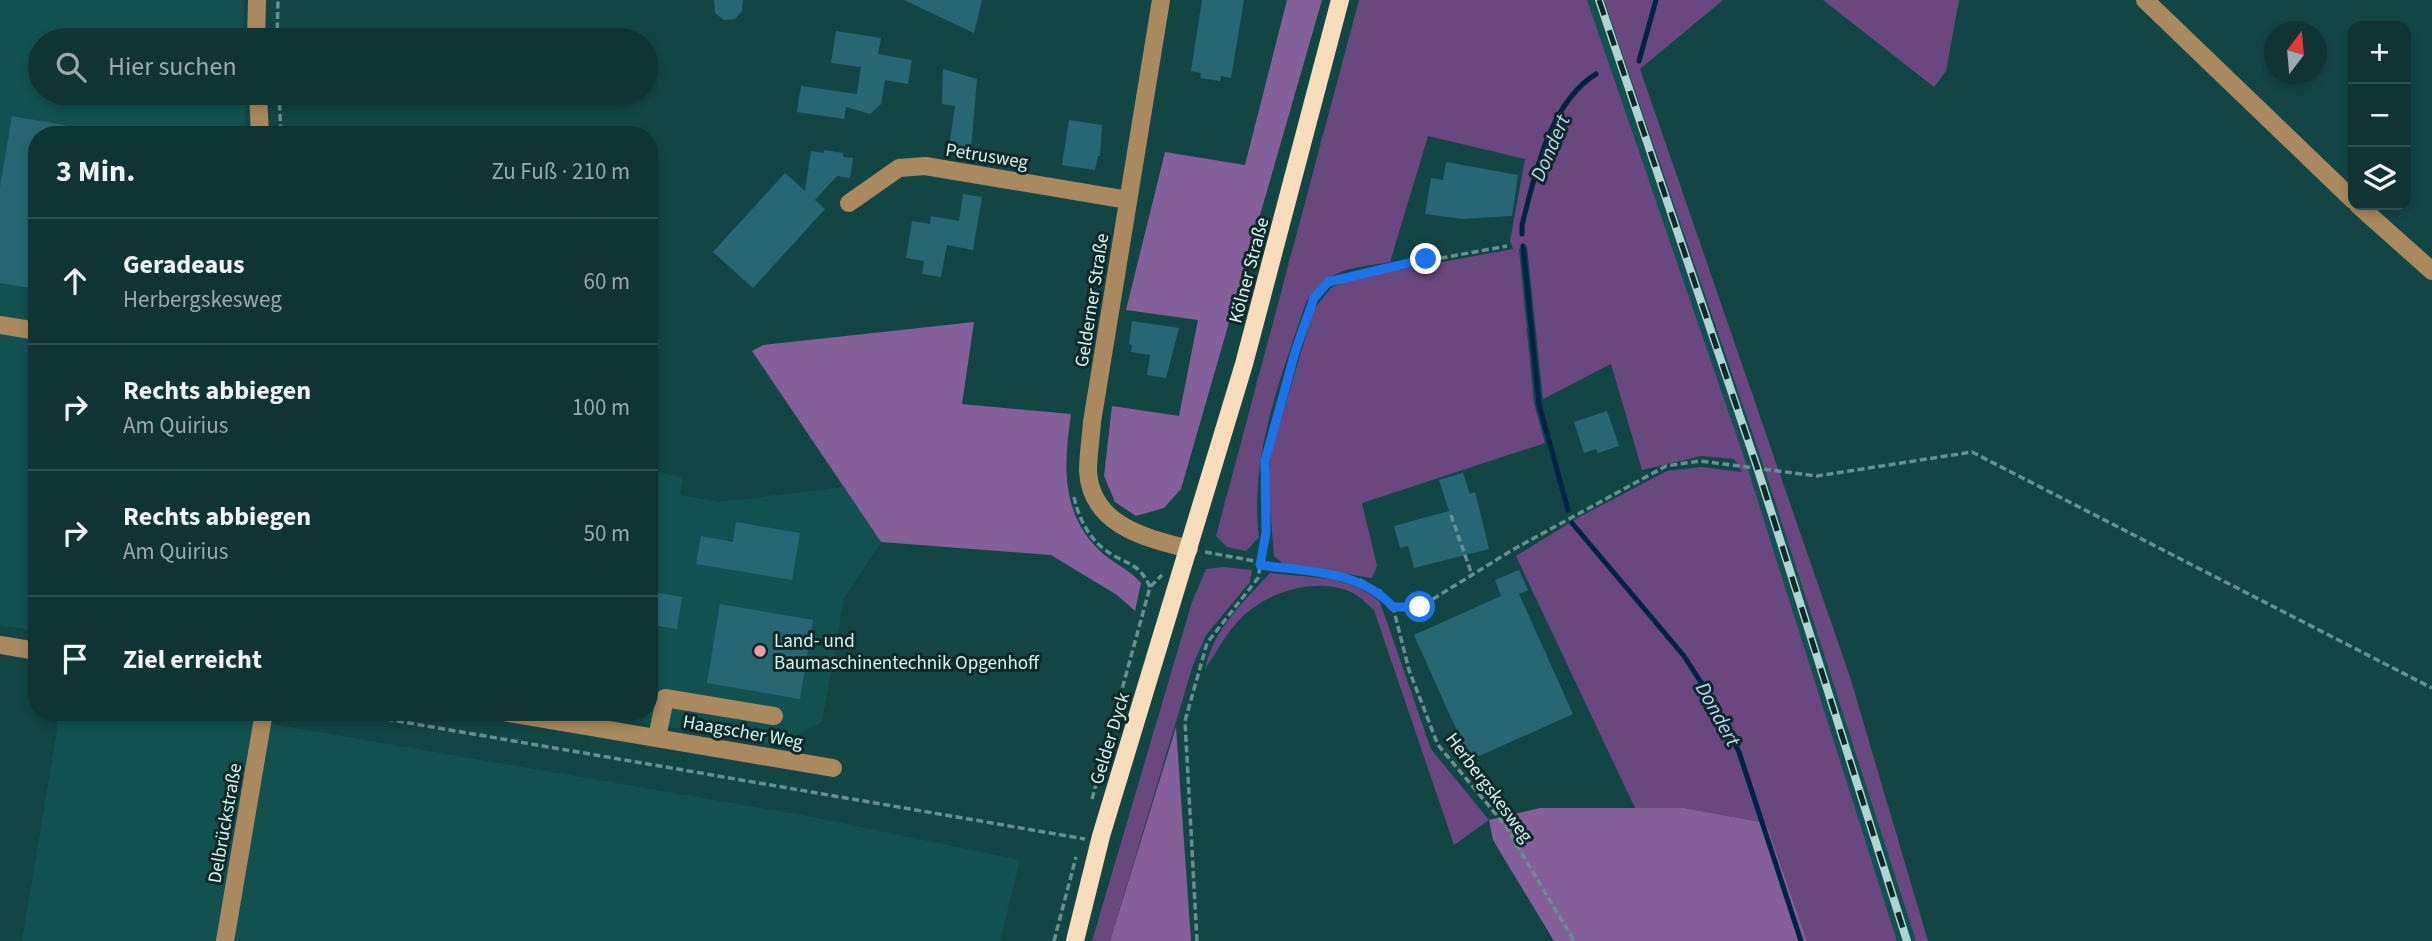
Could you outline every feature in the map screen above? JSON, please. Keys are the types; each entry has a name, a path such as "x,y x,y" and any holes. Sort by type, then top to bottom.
{"main road":[{"name":"Kölner Straße","path":"1189,549 1244,364 1340,0"},
{"name":"Gelder Dyck","path":"1074,941 1101,836 1189,549"}],"street":[{"path":"256,28 257,0"},
{"name":"Gelderner Straße","path":"1161,0 1092,422 1088,473 1101,508 1116,522 1133,533 1189,549"},
{"path":"2145,0 2348,195"},
{"path":"259,105 260,126"},
{"name":"Petrusweg","path":"849,203 899,168 925,166 1128,200"},
{"path":"2364,210 2432,271"},
{"path":"0,325 28,330"},
{"path":"0,645 28,650"},
{"path":"657,738 665,698 775,716"},
{"name":"Delbrückstraße","path":"225,941 262,721"},
{"name":"Haagscher Weg","path":"607,721 657,738 833,768"}],"path":[{"path":"277,28 278,0"},
{"path":"280,105 281,126"},
{"path":"1197,941 1185,721 1207,643 1258,578 1266,533 1265,461 1296,349 1314,298 1328,282 1349,275 1507,246"},
{"path":"1189,549 1260,565 1360,580 1380,591 1393,607 1420,607 1596,502 1666,466 1700,461 1818,476 1972,452 2432,688"},
{"path":"1451,515 1472,575"},
{"path":"1091,803 1150,587"},
{"name":"Herbergskesweg","path":"1393,607 1409,670 1438,745 1505,825 1574,941"},
{"path":"397,721 1080,840 1101,836"},
{"path":"1080,840 1084,828"},
{"path":"1054,941 1077,853"}],"shaded area":[{"path":"0,0 244,0 243,28 28,28 28,105 245,105 246,126 28,126 28,630 0,625"},
{"path":"1287,0 1322,0 1181,489 1164,508 1136,516 1115,502 1104,476 1112,406 1179,416 1198,320 1126,310 1165,152 1245,165"},
{"path":"1359,0 1587,0 1745,460 1897,941 1807,941 1766,823 1684,808 1635,808 1516,556 1581,516 1667,471 1701,467 1742,472 1734,459 1701,456 1642,470 1611,364 1543,399 1527,246 1519,249 1534,403 1545,443 1362,503 1377,566 1372,578 1283,564 1274,556 1268,485 1271,452 1314,309 1331,288 1350,279 1513,249 1510,241 1525,159 1428,136 1390,262 1352,269 1333,276 1306,302 1269,418 1263,447 1257,507 1259,537 1246,551 1227,547 1216,536"},
{"path":"1587,0 1604,0 1767,475 1916,941 1897,941 1745,460"},
{"path":"1604,0 1723,0 1640,69 1850,677 1928,941 1916,941 1762,461"},
{"path":"1823,0 1959,0 1946,71 1934,87"},
{"path":"974,322 962,404 1071,414 1066,469 1071,503 1077,520 1099,550 1141,583 1135,611 1117,595 1051,555 881,542 752,351 763,345"},
{"path":"658,473 683,477 680,495 719,502 843,487 881,542 844,598 822,722 778,745 631,721 658,721"},
{"path":"1223,567 1252,570 1250,582 1206,635 1193,665 1110,941 1092,941 1192,602 1206,569"},
{"path":"1270,573 1342,582 1368,593 1380,602 1431,749 1489,820 1454,845 1374,610 1353,593 1339,588 1310,586 1267,599 1243,616 1205,669 1222,629"},
{"path":"59,721 254,721 807,816 1020,860 1000,941 22,941"},
{"path":"1176,727 1191,941 1110,941"},
{"path":"1540,808 1684,808 1766,823 1807,941 1554,941 1493,840 1489,820"}],"building":[{"path":"714,0 743,0 742,11 735,19 724,20 715,13"},
{"path":"904,0 982,0 974,33"},
{"path":"1202,0 1244,0 1231,78 1221,76 1220,81 1200,78 1201,73 1191,71"},
{"path":"836,31 881,38 878,54 912,60 908,84 885,80 881,104 870,114 846,107 844,119 797,112 801,86 857,94 861,67 831,63"},
{"path":"943,69 977,79 971,150 949,146 955,106 942,104"},
{"path":"12,116 69,126 28,126 28,288 0,283 0,187"},
{"path":"1069,120 1102,125 1100,156 1095,170 1062,165"},
{"path":"824,150 843,153 843,157 853,158 850,178 837,176 815,200 825,209 753,288 713,252 785,173 805,191 811,151 824,153"},
{"path":"1446,162 1518,175 1512,216 1463,219 1425,214 1431,178 1443,180"},
{"path":"963,194 982,197 973,250 947,245 941,277 922,274 924,261 906,258 912,221 930,224 931,216 959,221"},
{"path":"1132,321 1179,328 1166,378 1147,375 1150,355 1131,352 1132,345 1129,344"},
{"path":"1607,411 1619,446 1598,453 1596,449 1584,453 1574,422"},
{"path":"1463,473 1470,494 1475,492 1489,549 1414,568 1408,546 1400,548 1394,526 1449,511 1439,480"},
{"path":"736,522 800,533 792,580 696,564 701,536 733,542"},
{"path":"1519,570 1528,590 1519,594 1573,714 1470,760 1414,635 1501,596 1495,580"},
{"path":"658,593 682,597 677,629 658,626"},
{"name":"Land- und Baumaschinentechnik Opgenhoff","path":"720,604 813,620 800,699 707,683"}],"waterway":[{"name":"Dondert","path":"1639,61 1656,0"},
{"name":"Dondert","path":"1522,234 1539,163 1555,121 1566,103 1596,74"},
{"name":"Dondert","path":"1523,246 1539,404 1568,510"},
{"name":"Dondert","path":"1572,523 1684,656 1715,704 1739,752 1801,941"}],"railway":[{"path":"1599,0 1757,467 1907,941"}],"place":[{"name":"Land- und Baumaschinentechnik Opgenhoff","path":"760,651"}],"route":[{"path":"1420,607 1393,607 1380,591 1360,580 1260,565 1266,533 1265,461 1296,349 1314,298 1328,282 1426,259"}]}
